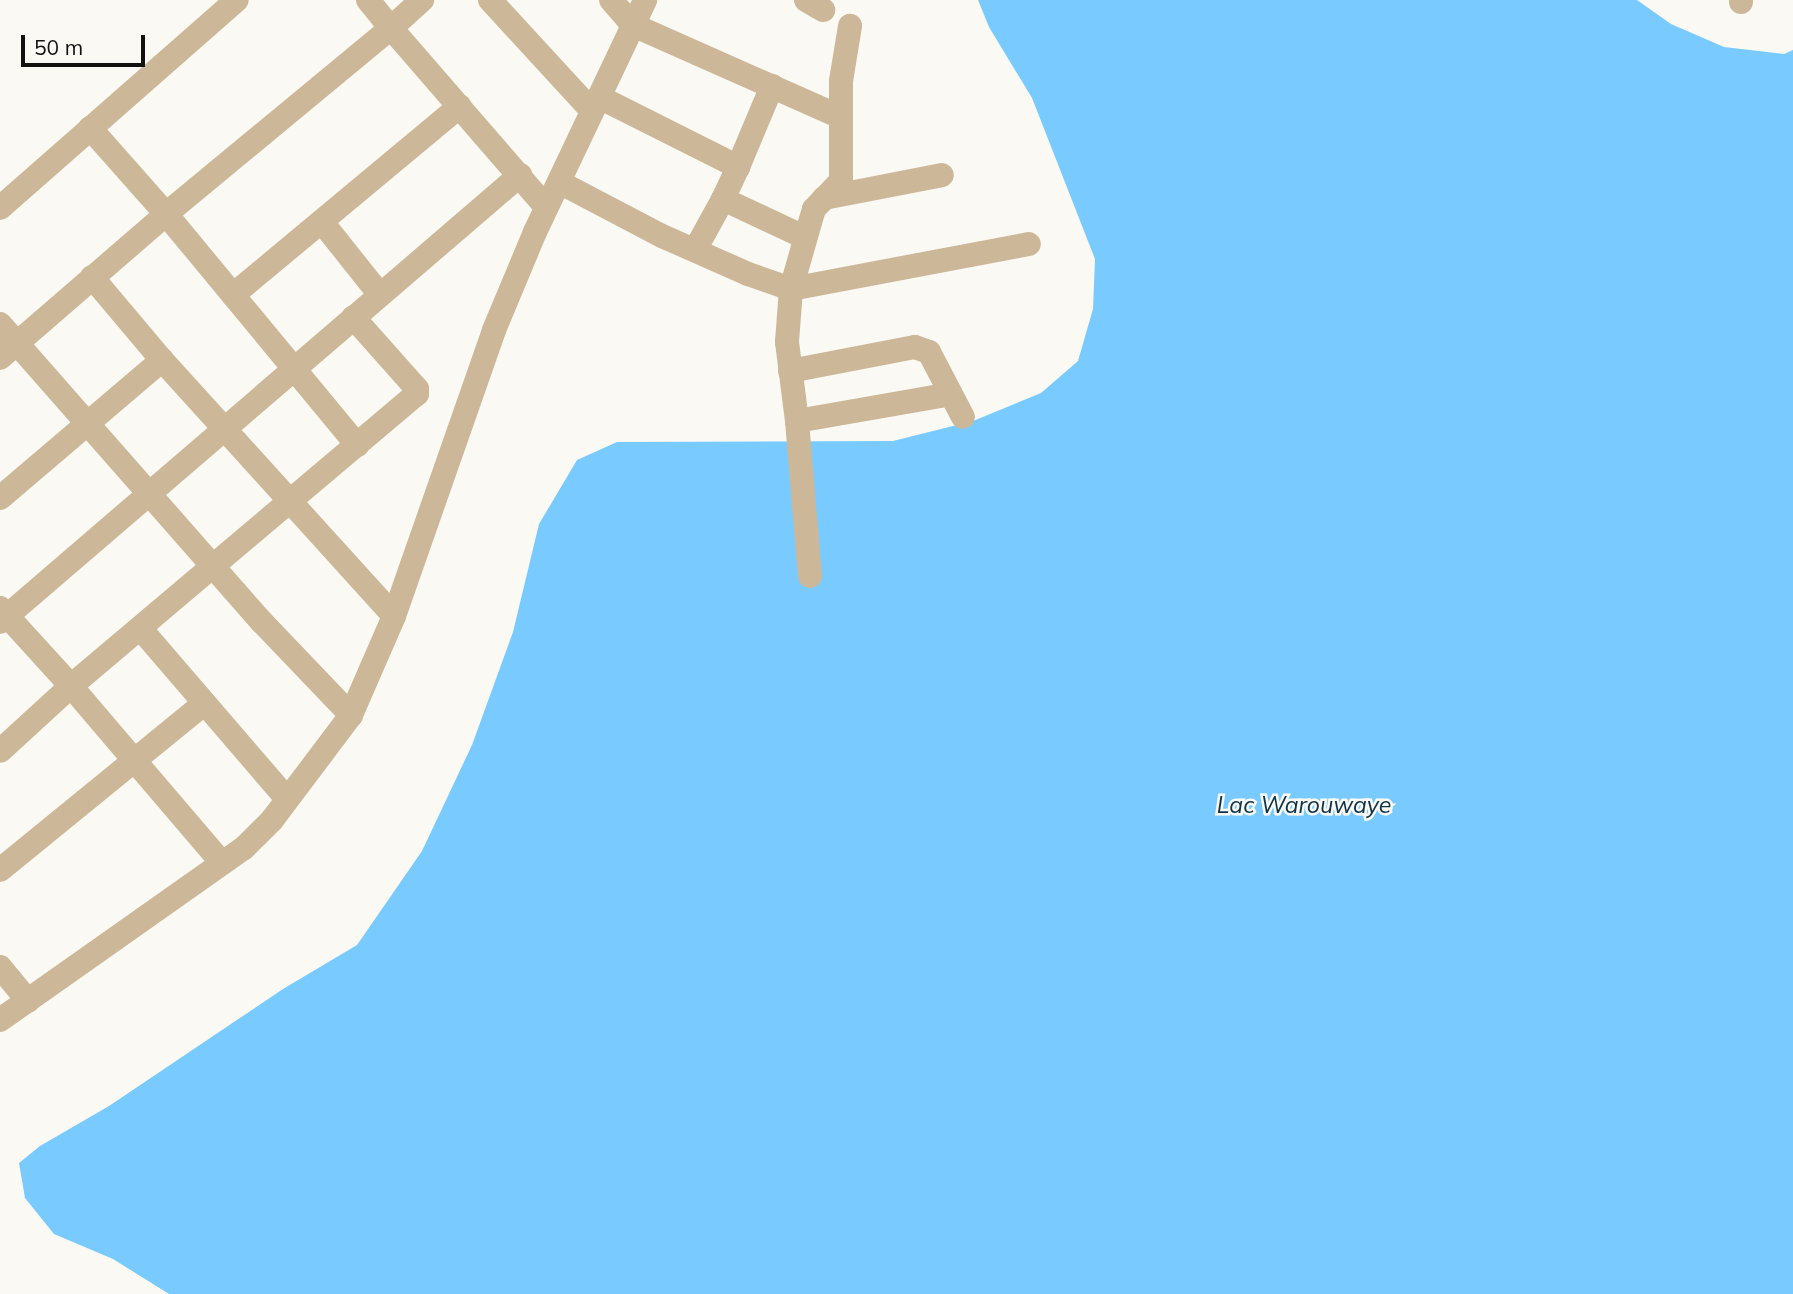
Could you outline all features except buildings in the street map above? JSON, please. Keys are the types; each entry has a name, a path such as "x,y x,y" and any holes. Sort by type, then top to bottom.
{"street":[{"path":"0,208 237,0"},
{"path":"368,0 546,207"},
{"path":"8,351 166,214 422,0"},
{"path":"489,0 595,104 738,167"},
{"path":"611,0 633,25 841,117"},
{"path":"0,1020 222,863 272,820 351,715 394,616 494,330 546,207 645,0"},
{"path":"810,576 797,421 786,342 791,289 804,237 814,209 841,181 841,80 850,26"},
{"path":"695,250 723,199 772,86"},
{"path":"233,295 460,106"},
{"path":"90,128 166,214 357,445"},
{"path":"824,198 942,175"},
{"path":"222,863 71,686 2,615 150,493 520,176"},
{"path":"558,182 695,250 791,289 1029,244"},
{"path":"723,199 804,237"},
{"path":"322,222 380,295"},
{"path":"92,277 162,360 394,616"},
{"path":"0,751 71,686 417,394 417,389 353,317"},
{"path":"0,324 8,351 88,422 214,566 351,715"},
{"path":"790,371 915,347 929,352 963,417"},
{"path":"0,498 162,360"},
{"path":"797,421 951,394"},
{"path":"140,628 287,799"},
{"path":"0,870 205,703"},
{"path":"0,967 28,1001"}],"water":[{"name":"Lac Warouwaye","path":"978,0 1637,0 1671,24 1724,47 1784,54 1793,50 1793,1294 169,1294 113,1259 54,1234 25,1198 19,1163 40,1146 109,1106 283,989 357,945 422,851 472,745 513,632 539,524 577,460 617,442 893,441 973,421 1041,393 1078,361 1093,309 1095,259 1032,98 989,27"}]}
